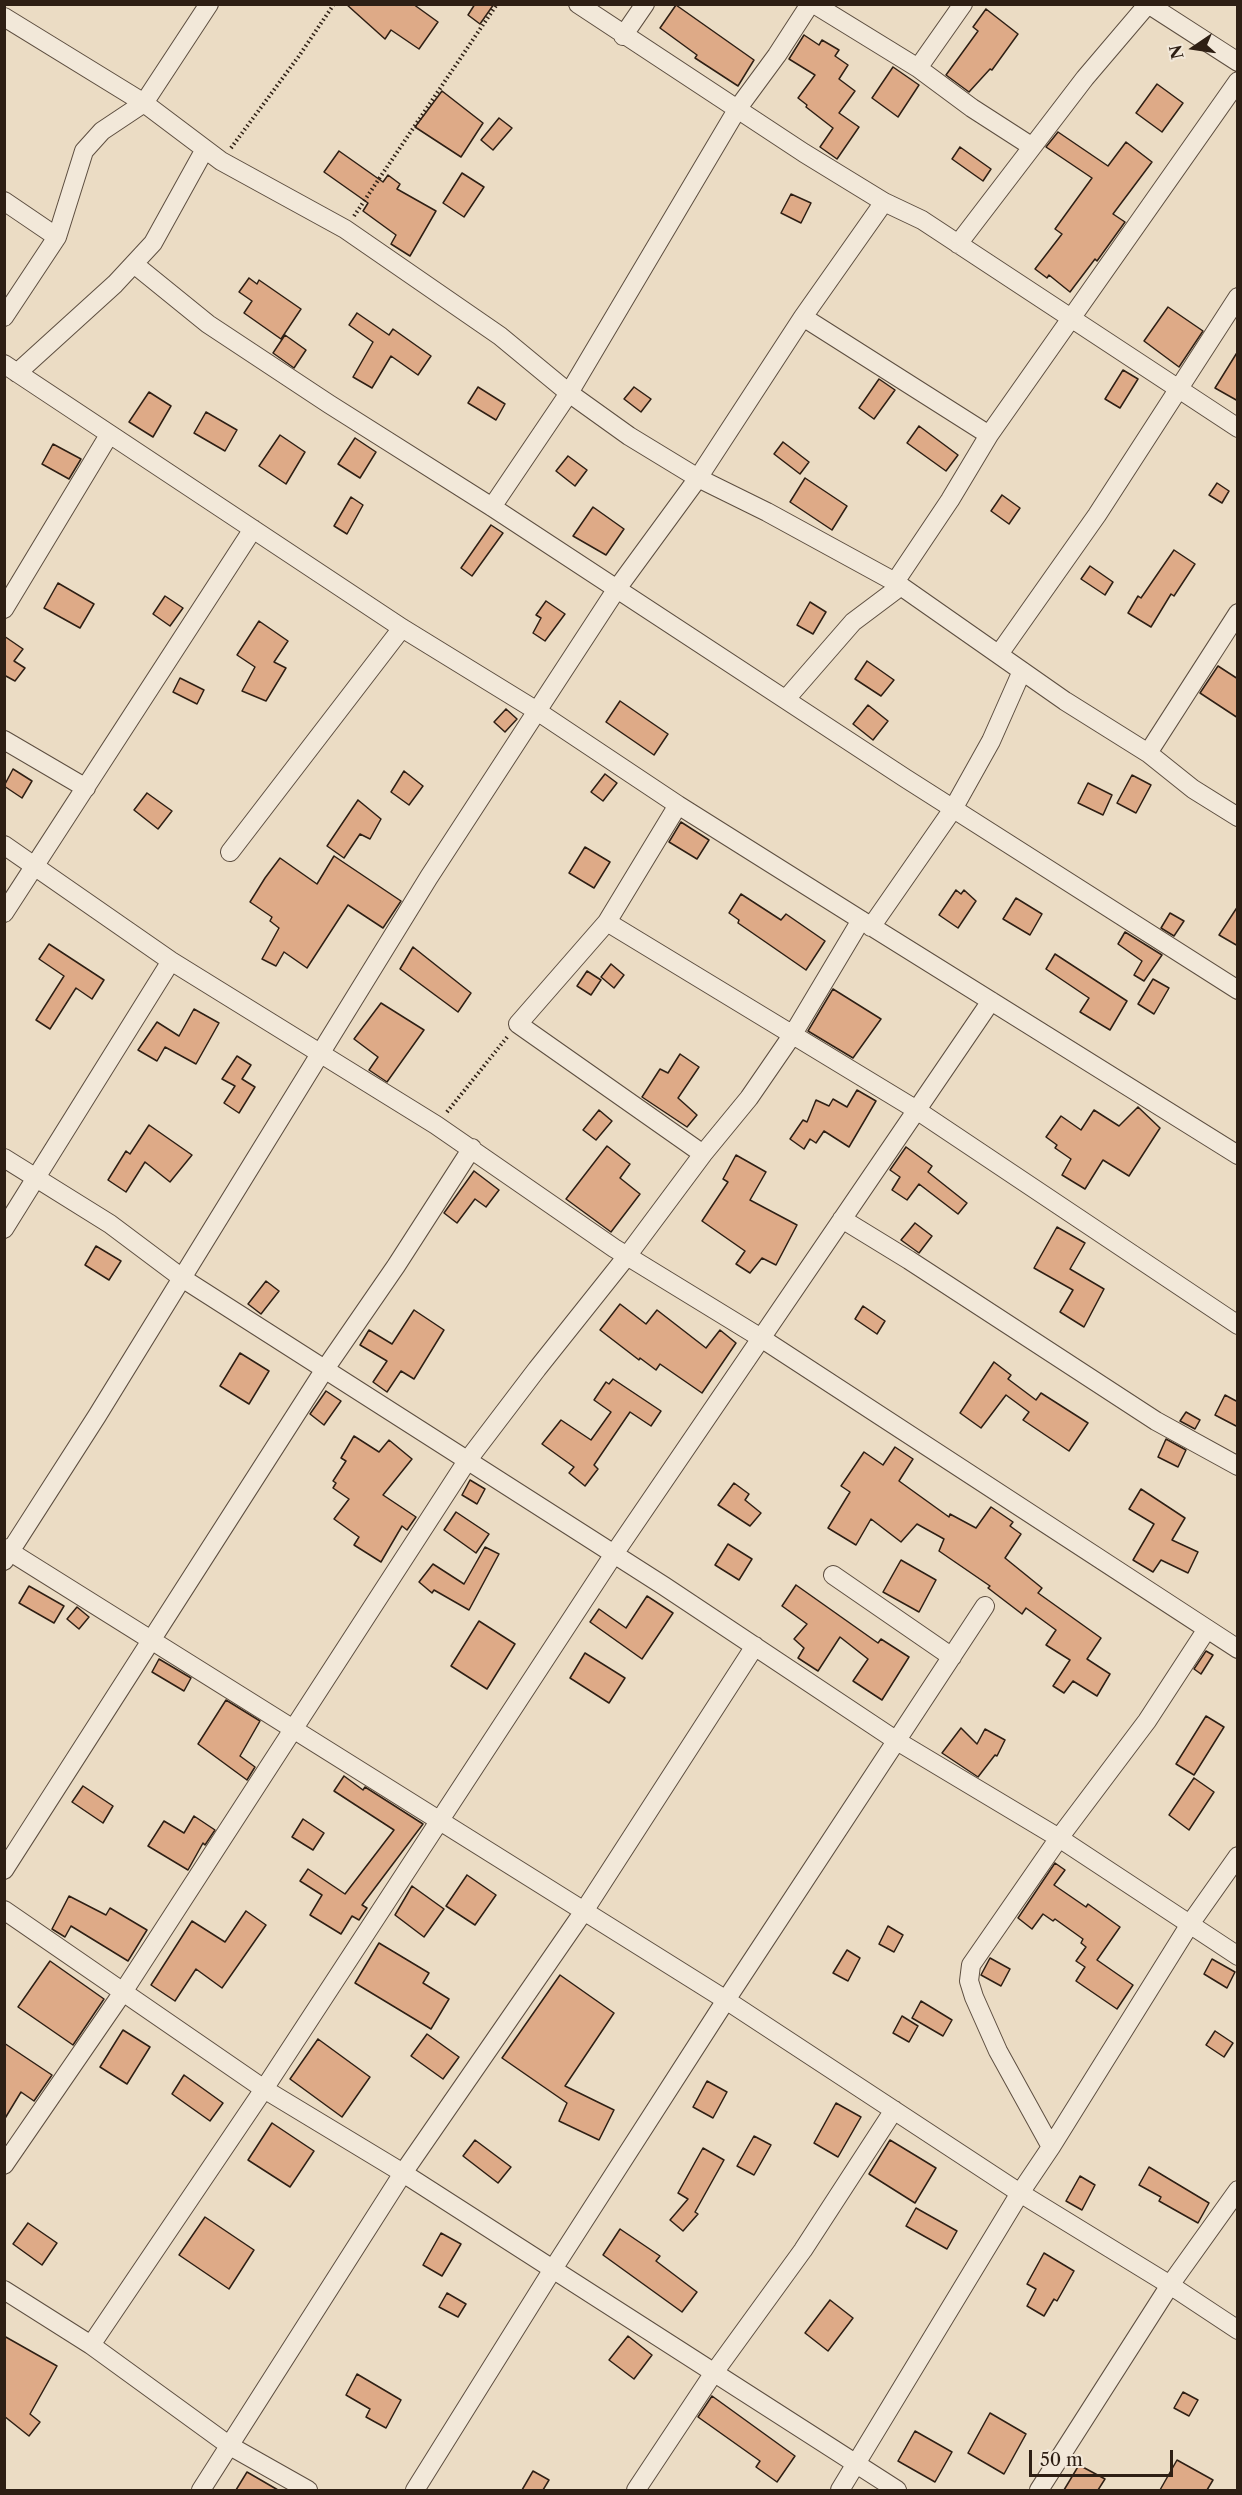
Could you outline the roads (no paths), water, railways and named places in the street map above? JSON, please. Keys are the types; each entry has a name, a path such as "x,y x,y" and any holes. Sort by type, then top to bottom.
{"street":[{"path":"4,317 57,237 84,151 102,131 144,103 210,4"},
{"path":"578,4 623,36 738,108 804,153 884,202 922,220 1238,428"},
{"path":"623,36 645,4"},
{"path":"492,507 570,393 738,108 812,4 918,68 972,108 1031,146"},
{"path":"918,68 963,4"},
{"path":"958,244 1085,78 1148,5 1238,62"},
{"path":"9,13 144,103 221,160 345,229 493,331 570,393 629,436 698,478 767,512 898,584 1065,701 1148,753 1193,789 1238,817"},
{"path":"786,699 853,622 898,584 989,435 1238,81"},
{"path":"205,149 153,243 134,264 11,369 402,628 537,711 678,805 1238,1155"},
{"path":"4,201 57,237"},
{"path":"884,202 803,317 698,478 616,590 537,711 423,887 91,1426 6,1554 151,1639 726,2000 1020,2193 1170,2285 1238,2330"},
{"path":"134,264 208,324 328,404 492,507 953,809 1238,990"},
{"path":"999,654 1097,515 1238,297"},
{"path":"803,317 989,435"},
{"path":"4,609 110,435"},
{"path":"4,913 253,529"},
{"path":"1148,753 1238,613"},
{"path":"230,852 402,628"},
{"path":"4,2165 123,1992 295,1730 467,1461 627,1256 703,1154 749,1098 866,924 953,809 991,741 1022,671"},
{"path":"4,740 86,788"},
{"path":"678,805 607,922 518,1024 703,1154"},
{"path":"4,845 171,960 472,1148 539,1198 627,1256 761,1338 1238,1649"},
{"path":"607,922 915,1109 1238,1325"},
{"path":"4,1229 171,960"},
{"path":"91,2345 264,2089 614,1554 915,1109 991,1001"},
{"path":"4,1869 325,1369 396,1266 472,1148"},
{"path":"4,1158 110,1224 182,1278 614,1554 897,1741 1059,1838 1238,1956"},
{"path":"842,1219 1156,1421 1238,1466"},
{"path":"833,1575 952,1657"},
{"path":"415,2490 553,2269 726,2000 985,1606"},
{"path":"1051,2147 998,2051 969,1981 971,1965 1059,1838 1147,1721 1207,1629"},
{"path":"201,2490 403,2174 584,1911 755,1647"},
{"path":"840,2490 858,2465 1020,2193 1190,1924 1238,1856"},
{"path":"4,1910 264,2089 553,2269 713,2374 897,2490"},
{"path":"636,2490 713,2374 803,2250 894,2110"},
{"path":"1039,2490 1170,2285 1238,2190"},
{"path":"4,2290 91,2345 230,2446 308,2490"}]}
